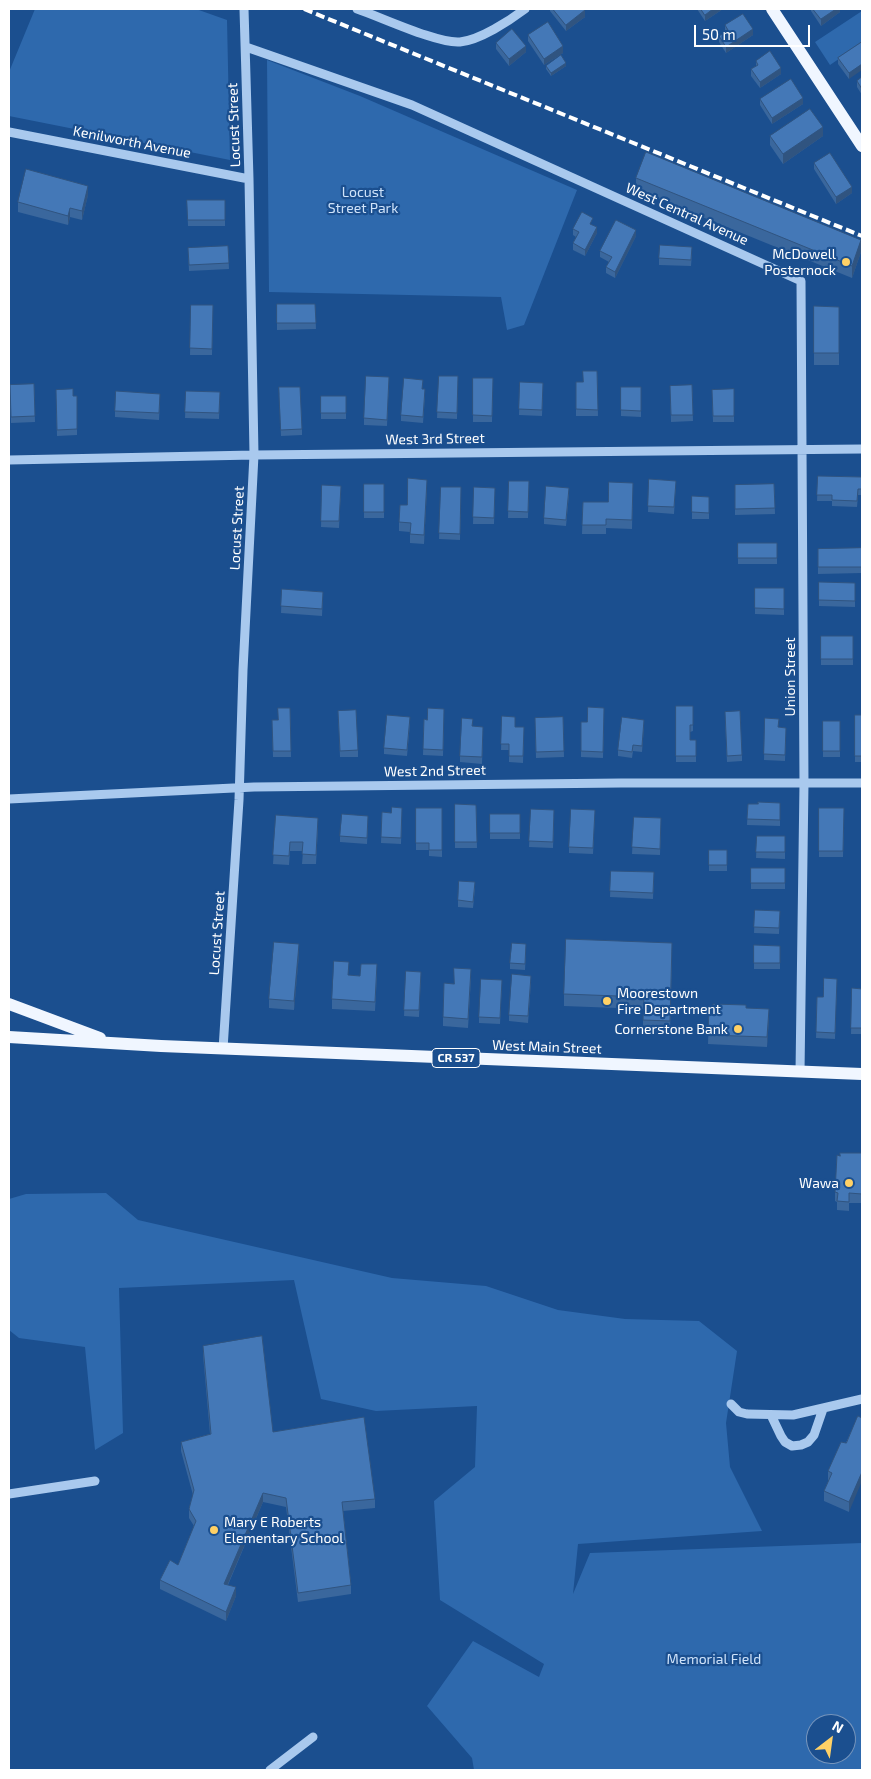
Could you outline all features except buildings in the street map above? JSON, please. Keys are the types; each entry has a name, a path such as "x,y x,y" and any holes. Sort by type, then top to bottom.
{"main road":[{"path":"772,9 862,146"},
{"name":"CR 537","path":"9,1004 112,1043"},
{"name":"CR 537","path":"9,1037 112,1043"},
{"name":"West Main Street","path":"112,1043 862,1074"}],"street":[{"name":"Locust Street","path":"223,1049 240,787 243,670 254,455 250,179 244,9"},
{"path":"358,9 439,39 458,42 474,39 525,9"},
{"name":"West Central Avenue","path":"246,47 412,104 801,281"},
{"name":"Kenilworth Avenue","path":"9,132 250,179"},
{"name":"Union Street","path":"800,1072 804,783 801,281"},
{"name":"West 3rd Street","path":"9,460 254,455 862,448"},
{"name":"West 2nd Street","path":"9,799 240,787 621,783 862,783"},
{"path":"731,1404 739,1412 793,1415 862,1399"},
{"path":"771,1415 780,1436 785,1442 792,1446 801,1445 808,1442 814,1435 823,1409"},
{"path":"9,1494 95,1481"},
{"path":"270,1770 313,1737"}],"green space":[{"path":"35,9 196,9 227,20 230,160 9,116 9,72"},
{"path":"862,11 862,43 830,65 815,42"},
{"name":"Locust Street Park","path":"267,60 360,96 577,190 524,325 507,330 501,297 269,292"},
{"name":"Memorial Field","path":"106,1193 138,1220 392,1278 486,1286 558,1310 625,1319 699,1321 737,1351 726,1423 730,1467 762,1531 578,1544 573,1594 590,1553 862,1543 862,1770 474,1770 472,1758 427,1706 473,1641 539,1677 544,1664 440,1600 434,1501 475,1467 477,1406 376,1411 321,1399 294,1280 119,1288 123,1433 95,1450 85,1347 19,1338 9,1330 9,1199 26,1194"}],"railway":[{"path":"304,9 862,236"}],"place":[{"name":"McDowell Posternock","path":"846,262"},
{"name":"Moorestown Fire Department","path":"607,1001"},
{"name":"Cornerstone Bank","path":"738,1029"},
{"name":"Wawa","path":"849,1183"},
{"name":"Mary E Roberts Elementary School","path":"214,1530"}]}
